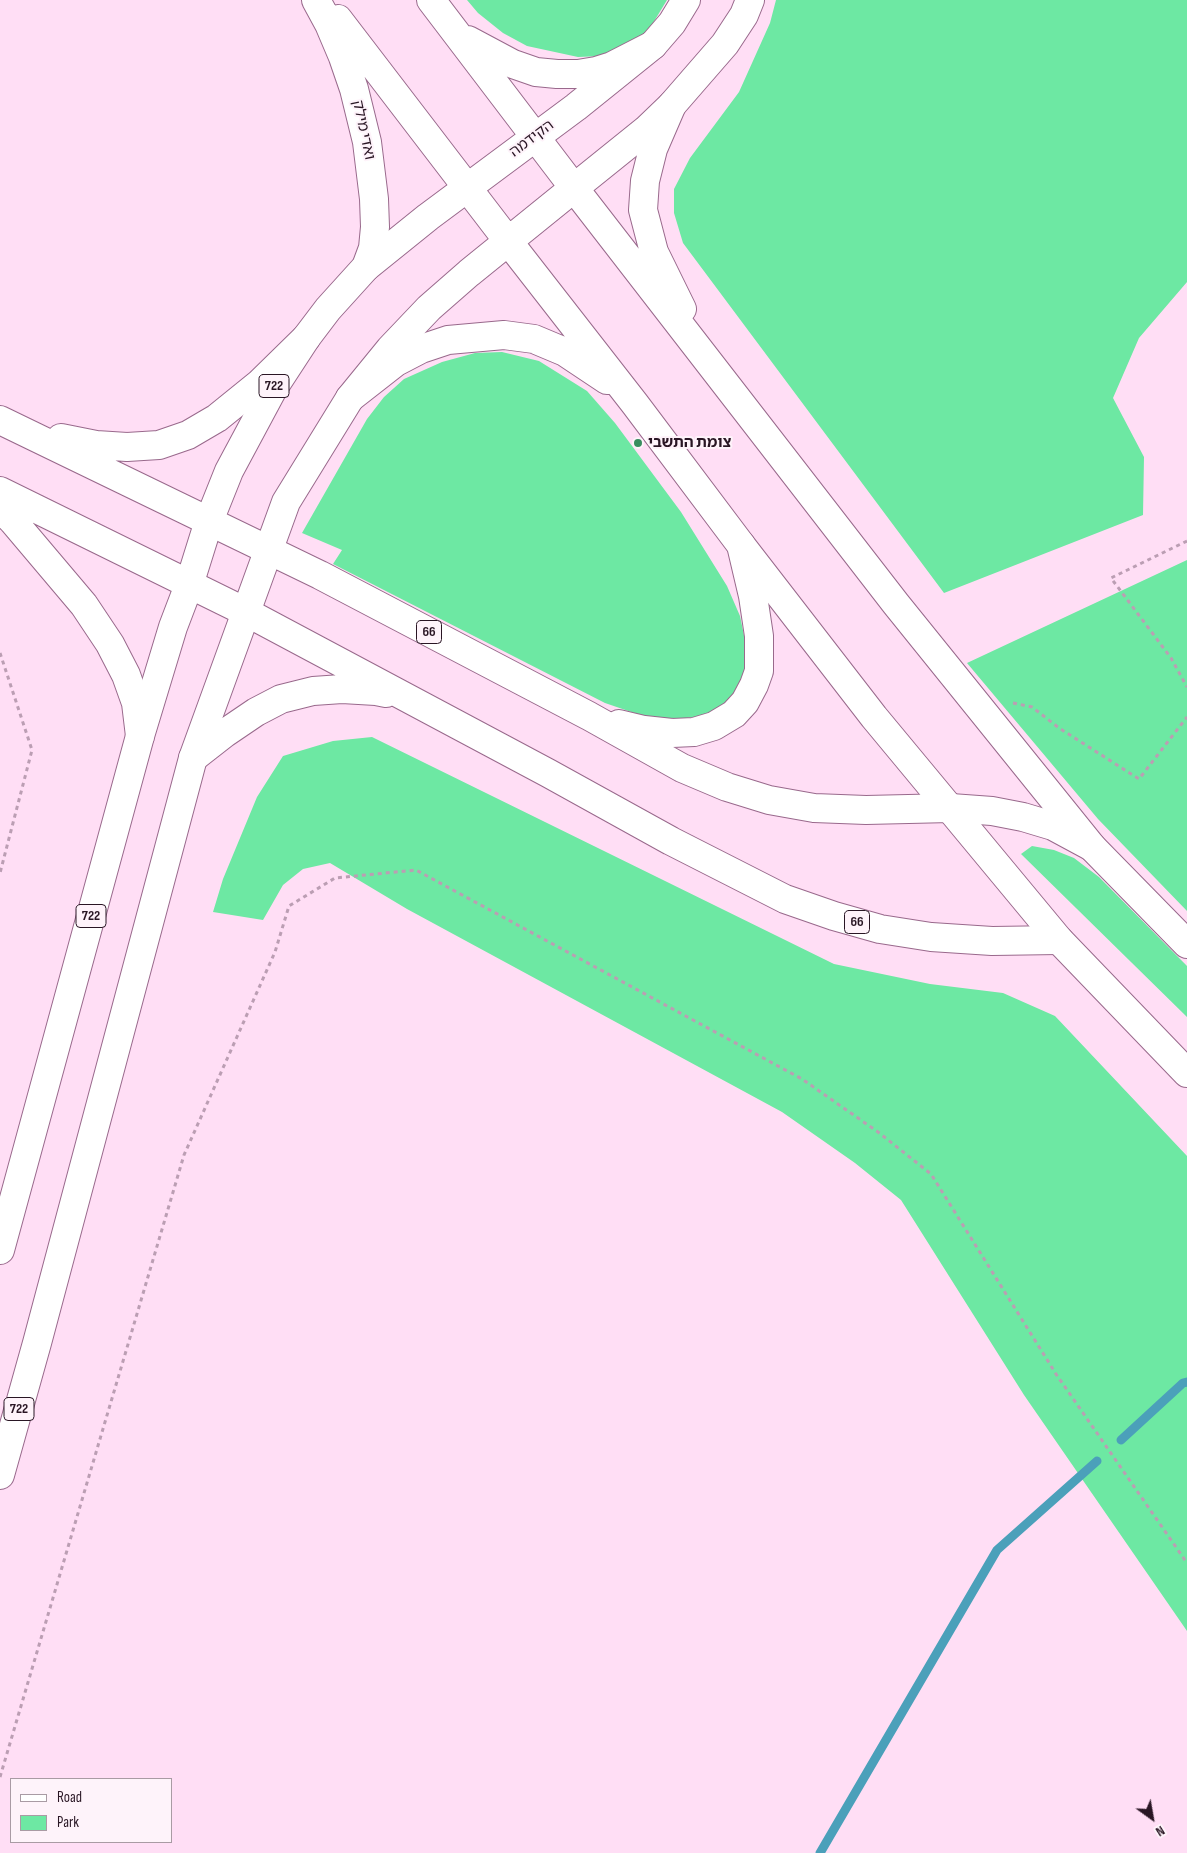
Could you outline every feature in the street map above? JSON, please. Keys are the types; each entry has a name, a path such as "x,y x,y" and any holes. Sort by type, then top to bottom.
{"main road":[{"name":"ואדי מילק","path":"316,0 330,24 343,57 354,89 367,142 374,199 375,227 373,248 366,267"},
{"path":"324,0 874,717 1059,940 1187,1073"},
{"path":"431,0 536,136 609,236 896,604 1092,847 1187,944"},
{"name":"הקידמה","path":"366,267 653,45 672,23 686,0"},
{"path":"574,188 646,130 672,105 725,44 744,14 750,0"},
{"path":"454,29 475,45 513,64 536,72 558,74 578,74 596,71 612,66 653,45"},
{"path":"672,105 653,149 645,181 644,210 654,252 712,366"},
{"name":"722","path":"0,1475 40,1333 194,758 286,502 350,398 390,349 429,308 574,188"},
{"name":"722","path":"0,1250 140,736 209,521 229,471 274,387 306,338 340,295 366,267"},
{"path":"350,398 396,362 421,349 448,340 504,335 534,339 565,352 600,374 635,404"},
{"path":"11,426 96,445 127,447 159,445 188,435 217,418 259,384 306,338"},
{"name":"66","path":"11,426 320,575 588,716 682,768 726,787 770,800 814,808 866,810 951,808 992,811 1023,817 1053,826 1092,847"},
{"name":"66","path":"0,491 246,612 671,841 785,899 880,929 931,937 992,941 1059,940"},
{"path":"0,508 84,605 110,644 126,675 136,703 140,736"},
{"path":"588,716 644,730 672,733 694,732 714,726 734,714 745,702 759,670 760,653 753,596 741,545"},
{"path":"194,758 225,733 256,712 281,699 313,691 342,689 376,691 410,700"}],"path":[{"path":"1187,541 1111,578 1171,658 1187,687"},
{"path":"0,653 32,750 0,873"},
{"path":"1007,702 1032,707 1059,728 1139,779 1187,717"},
{"path":"0,1777 184,1155 275,952 289,906 335,878 416,870 802,1079 878,1132 916,1162 930,1174 1056,1374 1187,1563"}],"green space":[{"path":"467,0 667,0 650,28 633,43 602,56 578,57 527,46 503,33 478,13"},
{"path":"776,0 1187,0 1187,282 1139,338 1113,398 1144,457 1143,515 944,593 683,243 674,213 674,189 690,158 739,92 770,23"},
{"path":"502,352 539,361 587,391 615,423 681,512 727,586 740,616 746,645 746,669 739,687 729,701 714,711 696,717 675,719 643,716 605,703 333,564 342,550 302,533 367,419 384,397 404,379 442,362 475,353"},
{"path":"1187,560 1187,911 1098,819 967,663"},
{"path":"372,737 834,964 930,984 1003,993 1055,1016 1187,1156 1187,1631 1024,1395 901,1200 855,1163 782,1112 407,909 330,863 303,869 283,885 263,920 213,912 223,879 257,797 283,756 333,741"},
{"path":"1032,846 1054,850 1074,858 1099,877 1187,966 1187,1017 1021,854"}],"waterway":[{"path":"1121,1440 1183,1383 1187,1382"},
{"path":"820,1853 997,1550 1097,1461"}],"place":[{"name":"צומת התשבי","path":"638,443"}]}
